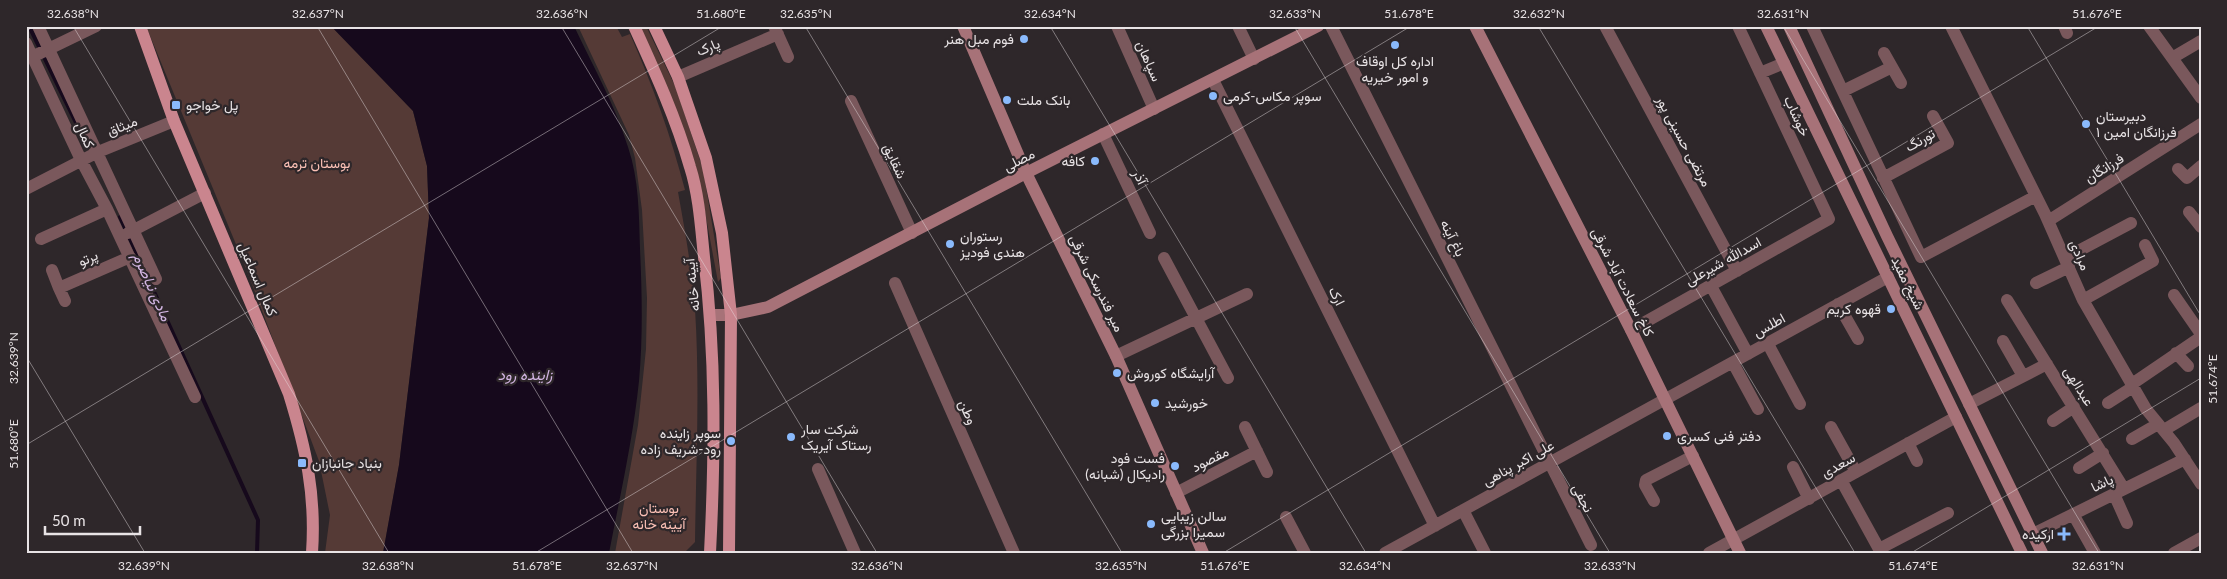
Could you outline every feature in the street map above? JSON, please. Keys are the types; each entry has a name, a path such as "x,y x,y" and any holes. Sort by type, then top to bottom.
{"main road":[{"name":"کمال اسماعیل","path":"140,26 174,121 271,349 302,434 313,498 312,553"},
{"name":"آیینه خانه","path":"634,26 664,90 691,169 702,238 711,315 714,446 710,553"},
{"path":"654,26 678,76 706,158 722,233 731,315 729,553"},
{"name":"میر فندرسکی شرقی","path":"963,26 1026,173 1116,356 1203,553"},
{"name":"مصلی","path":"711,315 731,315 768,307 1026,173 1318,26"},
{"name":"کاخ سعادت آباد شرقی","path":"1475,26 1631,330 1740,553"},
{"name":"شیخ مفید","path":"1766,26 1888,275 2019,552"},
{"name":"شیخ مفید","path":"1788,26 1887,236 2042,553"},
{"path":"1872,244 1881,246 1886,242 1887,236"},
{"path":"1888,275 1888,267 1894,264 1903,268"}],"street":[{"path":"38,26 156,279"},
{"path":"29,51 49,50 96,26"},
{"name":"سپاهان","path":"1117,26 1154,109"},
{"path":"1238,26 1254,59"},
{"name":"باغ آینه","path":"1331,26 1548,464"},
{"name":"مرتضی حسینی پور","path":"1605,26 1736,271"},
{"name":"خوشاب","path":"1738,26 1829,219"},
{"path":"1812,26 1921,257 2036,196"},
{"name":"مرادی","path":"1951,26 2036,196 2083,300 2146,409 2185,459 2197,470 2201,484"},
{"path":"2149,26 2201,98"},
{"name":"پارک","path":"678,76 776,30 788,57"},
{"path":"2172,58 2201,41"},
{"path":"1804,60 1823,50"},
{"name":"کمال","path":"29,51 81,160 108,209 195,397"},
{"path":"1884,53 1901,83"},
{"path":"1760,73 1784,63"},
{"path":"1843,91 1892,67"},
{"name":"ارک","path":"1213,80 1435,526"},
{"name":"شقایق","path":"851,101 912,233"},
{"name":"تورنگ","path":"1884,178 1948,143 1933,116"},
{"name":"میثاق","path":"26,189 98,152 174,121"},
{"name":"فرزانگان","path":"2048,221 2200,126"},
{"name":"آذر","path":"1103,134 1150,233"},
{"path":"2178,169 2187,178 2201,166"},
{"path":"120,237 205,193"},
{"path":"41,240 108,209"},
{"path":"2189,212 2201,228"},
{"name":"اسدالله شیرعلی","path":"1631,330 1829,219"},
{"path":"2036,283 2131,223"},
{"path":"2083,300 2154,261 2145,245"},
{"name":"پرتو","path":"59,288 130,257"},
{"path":"1164,258 1228,378"},
{"path":"52,270 65,301"},
{"name":"اطلس","path":"1665,400 1768,344 1888,275"},
{"name":"وطن","path":"894,283 1014,553"},
{"path":"1711,286 1748,354"},
{"path":"1116,356 1247,294"},
{"path":"2108,402 2201,335 2174,295"},
{"name":"عبدالهی","path":"2007,300 2103,453 2119,491 2127,523"},
{"path":"1838,304 1858,339"},
{"path":"2003,341 2023,376"},
{"path":"1768,344 1800,404"},
{"path":"2176,353 2188,366"},
{"path":"1733,362 1758,409"},
{"path":"1969,404 2047,364"},
{"name":"علی اکبر پناهی","path":"1385,553 1665,400"},
{"path":"2053,421 2074,407"},
{"path":"2132,439 2201,408"},
{"name":"سعدی","path":"1709,553 1956,417"},
{"path":"1245,427 1268,472"},
{"path":"1831,427 1856,472"},
{"path":"1908,443 1917,461"},
{"name":"مقصود","path":"1176,493 1257,451"},
{"path":"2079,468 2103,453"},
{"path":"1654,501 1645,485 1646,480 1693,456"},
{"name":"پاشا","path":"2033,534 2185,459"},
{"name":"نجفی","path":"1548,464 1591,545"},
{"path":"1793,467 1809,499"},
{"path":"818,469 855,553"},
{"path":"1842,480 1879,549 1948,513"},
{"path":"1463,510 1485,553"},
{"path":"2073,514 2095,553"},
{"path":"1286,517 1305,553"},
{"path":"2178,552 2201,538"}],"green space":[{"name":"بوستان ترمه","path":"146,26 331,26 413,111 427,166 429,218 399,465 383,553 325,553 330,515 319,461 247,271"},
{"name":"بوستان آیینه خانه","path":"578,26 616,26 622,37 630,34 661,111 685,190 678,192 694,294 697,396 695,542 684,553 615,553 638,425 646,349 647,298 642,210 635,158 629,135"},
{"path":"640,26 646,26 676,88 703,169 721,278 718,282 700,185"}],"water":[{"name":"زاینده رود","path":"331,26 574,26 623,131 632,159 639,210 642,315 639,381 630,446 609,553 383,553 399,465 429,218 427,166 413,111"}],"waterway":[{"name":"مادی نیاصرم","path":"29,26 86,143"},
{"name":"مادی نیاصرم","path":"120,217 258,520 257,553"}],"place":[{"name":"فوم مبل هنر","path":"1024,39"},
{"name":"اداره کل اوقاف و امور خیریه","path":"1395,45"},
{"name":"سوپر مکاس-کرمی","path":"1213,96"},
{"name":"بانک ملت","path":"1007,100"},
{"name":"پل خواجو","path":"176,105"},
{"name":"دبیرستان فرزانگان امین ۱","path":"2086,124"},
{"name":"کافه","path":"1095,161"},
{"name":"رستوران هندی فودیز","path":"950,244"},
{"name":"قهوه کریم","path":"1891,309"},
{"name":"آرایشگاه کوروش","path":"1117,373"},
{"name":"خورشید","path":"1155,403"},
{"name":"دفتر فنی کسری","path":"1667,436"},
{"name":"شرکت سار رستاک آیریک","path":"791,437"},
{"name":"سوپر زاینده رود-شریف زاده","path":"731,441"},
{"name":"بنیاد جانبازان","path":"302,463"},
{"name":"فست فود رادیکال (شبانه)","path":"1175,466"},
{"name":"سالن زیبایی سمیرا بزرگی","path":"1151,524"},
{"name":"ارکیده","path":"2064,534"}]}
